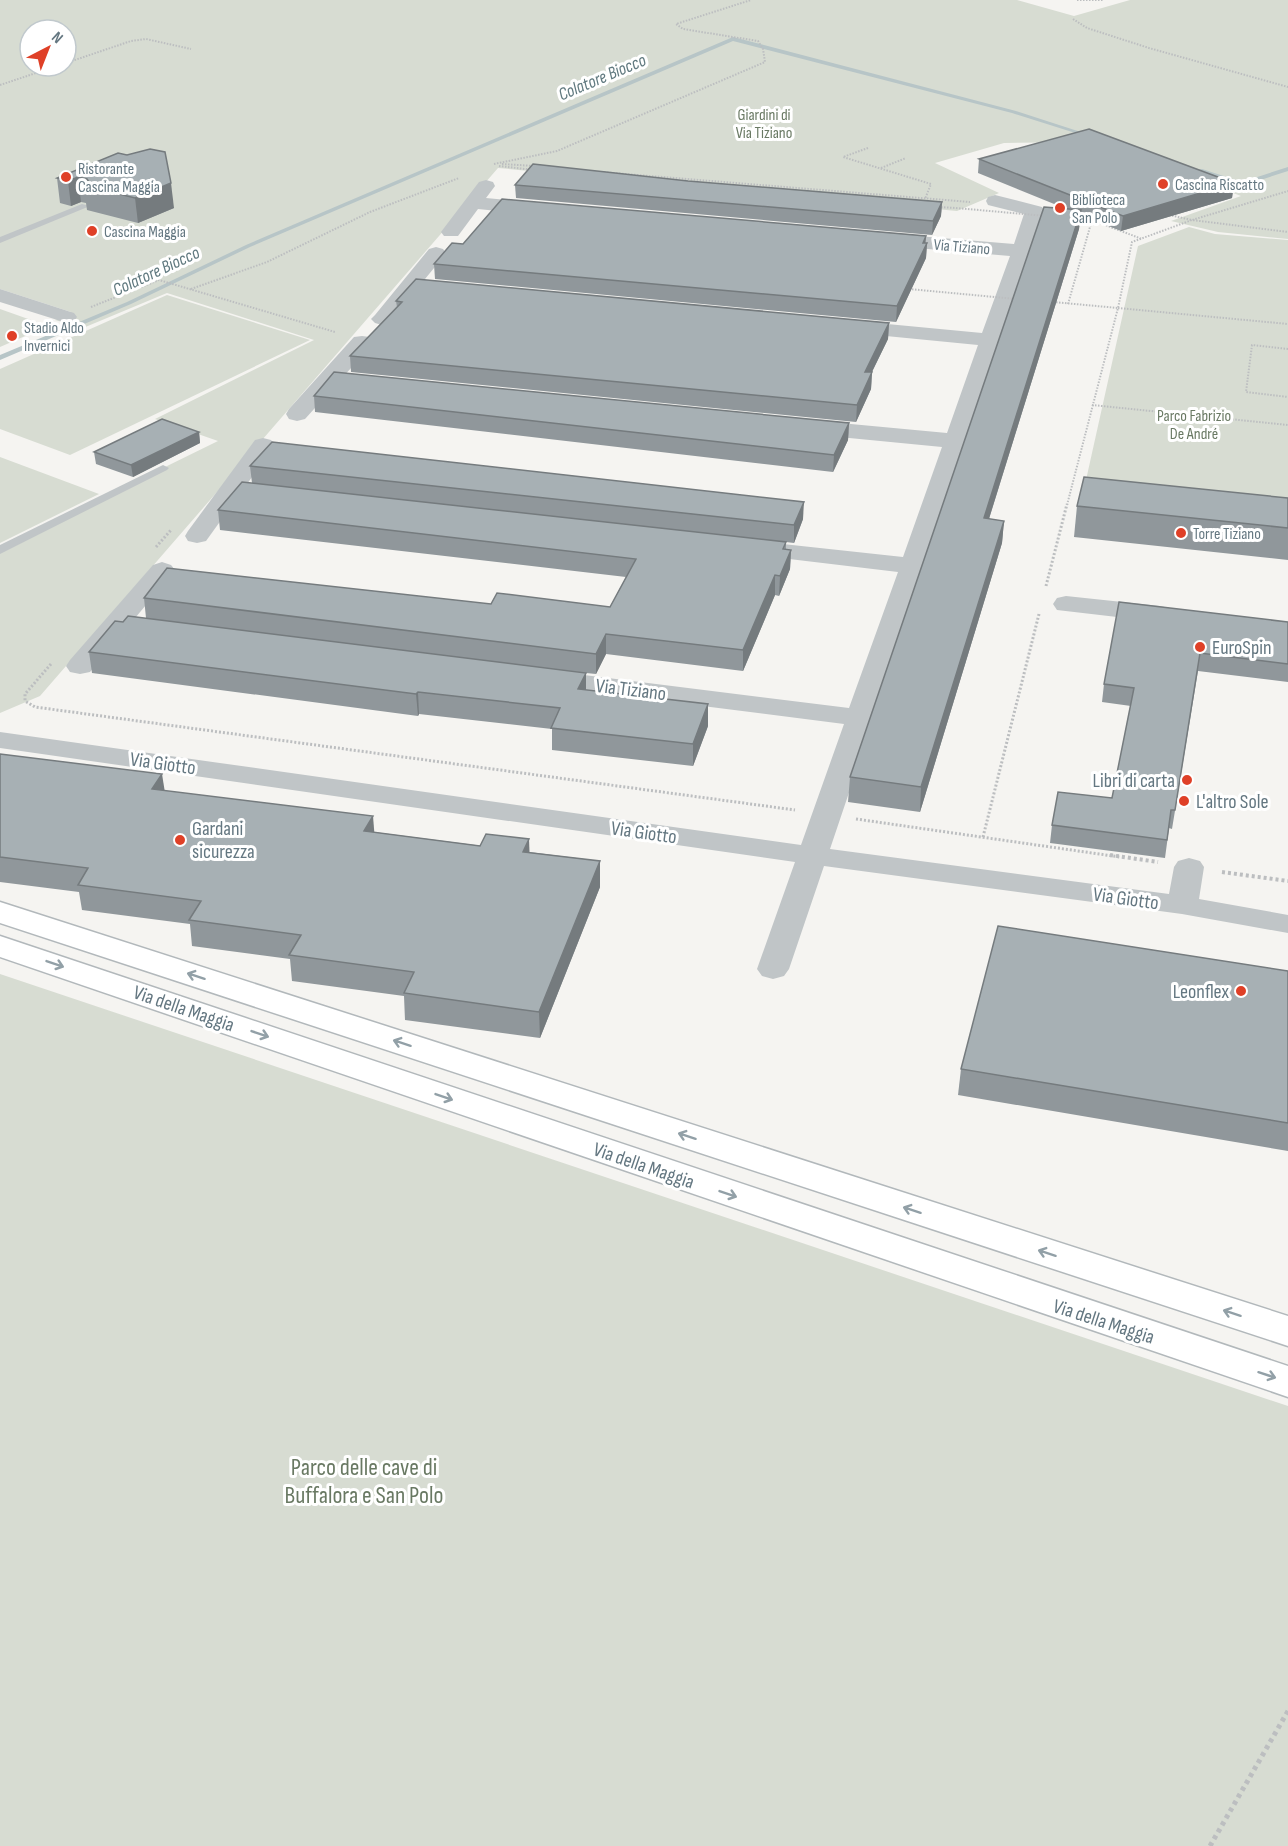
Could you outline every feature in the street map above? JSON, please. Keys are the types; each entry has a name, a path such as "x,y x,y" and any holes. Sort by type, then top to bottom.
{"street":[{"path":"451,232 473,203 491,170"},
{"name":"Via Tiziano","path":"773,969 814,856 1035,211 995,201"},
{"path":"473,203 556,210"},
{"name":"Via Tiziano","path":"866,238 1021,251"},
{"path":"381,319 436,253"},
{"path":"410,285 434,287"},
{"path":"0,295 67,317"},
{"path":"825,324 991,340"},
{"path":"297,414 329,379 353,339"},
{"path":"329,379 353,381"},
{"path":"790,425 956,441"},
{"path":"197,536 242,492 263,445"},
{"path":"725,545 913,566"},
{"path":"68,663 115,625 156,562"},
{"path":"1066,604 1183,617"},
{"path":"115,625 151,629"},
{"name":"Via Tiziano","path":"518,675 861,718"},
{"name":"Via Giotto","path":"0,740 814,856 1182,905 1288,924"},
{"path":"1182,905 1189,867"},
{"name":"Via della Maggia","path":"0,912 1288,1331"},
{"name":"Via della Maggia","path":"0,945 1001,1287 1288,1382"}],"lane":[{"path":"0,240 85,206"},
{"path":"0,550 163,468"}],"path":[{"path":"491,170 557,151 766,61 762,45 749,38 683,29 676,26 681,20 752,0"},
{"path":"1077,0 1104,0"},
{"path":"1073,19 1087,28 1149,48 1288,87"},
{"path":"78,59 131,41 146,39 191,49"},
{"path":"0,85 21,78"},
{"path":"868,148 843,158 931,184 925,199"},
{"path":"880,169 906,158"},
{"path":"491,170 542,169"},
{"path":"591,171 925,199 995,201"},
{"path":"191,290 267,262 370,212 464,176"},
{"path":"600,176 742,189"},
{"path":"1046,587 1118,308 1132,242 1192,220 1288,191"},
{"path":"932,206 1047,216"},
{"path":"1166,214 1192,220 1288,232"},
{"path":"1070,218 1092,220 1142,239"},
{"path":"1068,304 1092,220"},
{"path":"67,317 159,280 353,339"},
{"path":"909,289 1022,299"},
{"path":"1045,302 1288,324"},
{"path":"1288,348 1252,345 1245,392 1288,397"},
{"path":"1092,405 1288,425"},
{"path":"156,562 173,528"},
{"path":"983,837 1040,610"},
{"path":"68,663 25,694 25,701 35,707 828,815 1288,881"},
{"path":"1210,1846 1288,1712"}],"green space":[{"name":"Giardini di Via Tiziano","path":"0,0 1017,0 1074,16 1130,0 1288,0 1288,239 1218,232 1171,221 1241,196 1099,142 1004,143 935,163 999,193 957,211 498,168 40,696 0,713 0,548 218,441 155,419 314,340 167,293 83,328 55,320 71,312 0,289"},
{"name":"Parco Fabrizio De André","path":"1189,227 1215,234 1288,240 1288,529 1080,507 1138,246"},
{"path":"167,295 310,340 70,455 0,429 0,369"},
{"name":"Stadio Aldo Invernici","path":"0,309 48,326 0,347"},
{"path":"0,457 99,494 0,543"},
{"name":"Parco delle cave di Buffalora e San Polo","path":"0,974 1288,1406 1288,1846 0,1846"}],"building":[{"path":"1089,129 1234,183 1123,216 979,159"},
{"path":"150,149 165,152 171,183 135,198 83,185 89,182 87,179 78,177 68,181 57,178 118,153 127,155"},
{"path":"533,164 688,181 942,202 933,221 515,185"},
{"path":"502,199 926,236 923,243 927,243 897,306 434,264 452,243 463,244"},
{"path":"1044,207 1081,210 984,518 1004,521 921,787 850,777"},
{"path":"416,279 889,323 865,372 872,372 857,405 350,356 402,302 396,301"},
{"path":"334,372 849,423 834,455 314,396"},
{"path":"162,419 199,432 131,465 94,452"},
{"path":"272,442 804,502 794,525 250,466"},
{"path":"1084,477 1288,498 1288,528 1077,506"},
{"path":"242,482 786,542 783,549 791,550 780,576 775,575 743,650 606,634 596,654 144,598 167,568 491,604 497,593 610,607 636,559 218,510"},
{"path":"1119,602 1288,622 1288,664 1200,653 1175,810 1171,810 1167,840 1052,825 1058,792 1112,798 1134,688 1104,684"},
{"path":"128,616 586,673 578,689 708,704 693,744 551,728 560,708 418,692 416,694 89,652 115,621 123,622"},
{"path":"0,754 162,774 152,789 373,816 364,831 480,846 486,834 529,839 523,852 600,861 539,1012 404,993 414,972 289,955 301,935 189,920 201,901 78,885 88,868 0,857"},
{"path":"998,926 1288,971 1288,1123 961,1069"}],"waterway":[{"name":"Colatore Biocco","path":"0,358 129,303 248,246 733,39 1014,112 1090,136"},
{"name":"Colatore Biocco","path":"1200,170 1242,184 1288,169"}],"place":[{"name":"Ristorante Cascina Maggia","path":"66,177"},
{"name":"Cascina Riscatto","path":"1163,184"},
{"name":"Biblioteca San Polo","path":"1060,208"},
{"name":"Cascina Maggia","path":"92,231"},
{"name":"Stadio Aldo Invernici","path":"12,336"},
{"name":"Torre Tiziano","path":"1181,533"},
{"name":"EuroSpin","path":"1200,647"},
{"name":"Libri di carta","path":"1187,780"},
{"name":"L'altro Sole","path":"1184,801"},
{"name":"Gardani sicurezza","path":"180,840"},
{"name":"Leonflex","path":"1241,991"}]}
